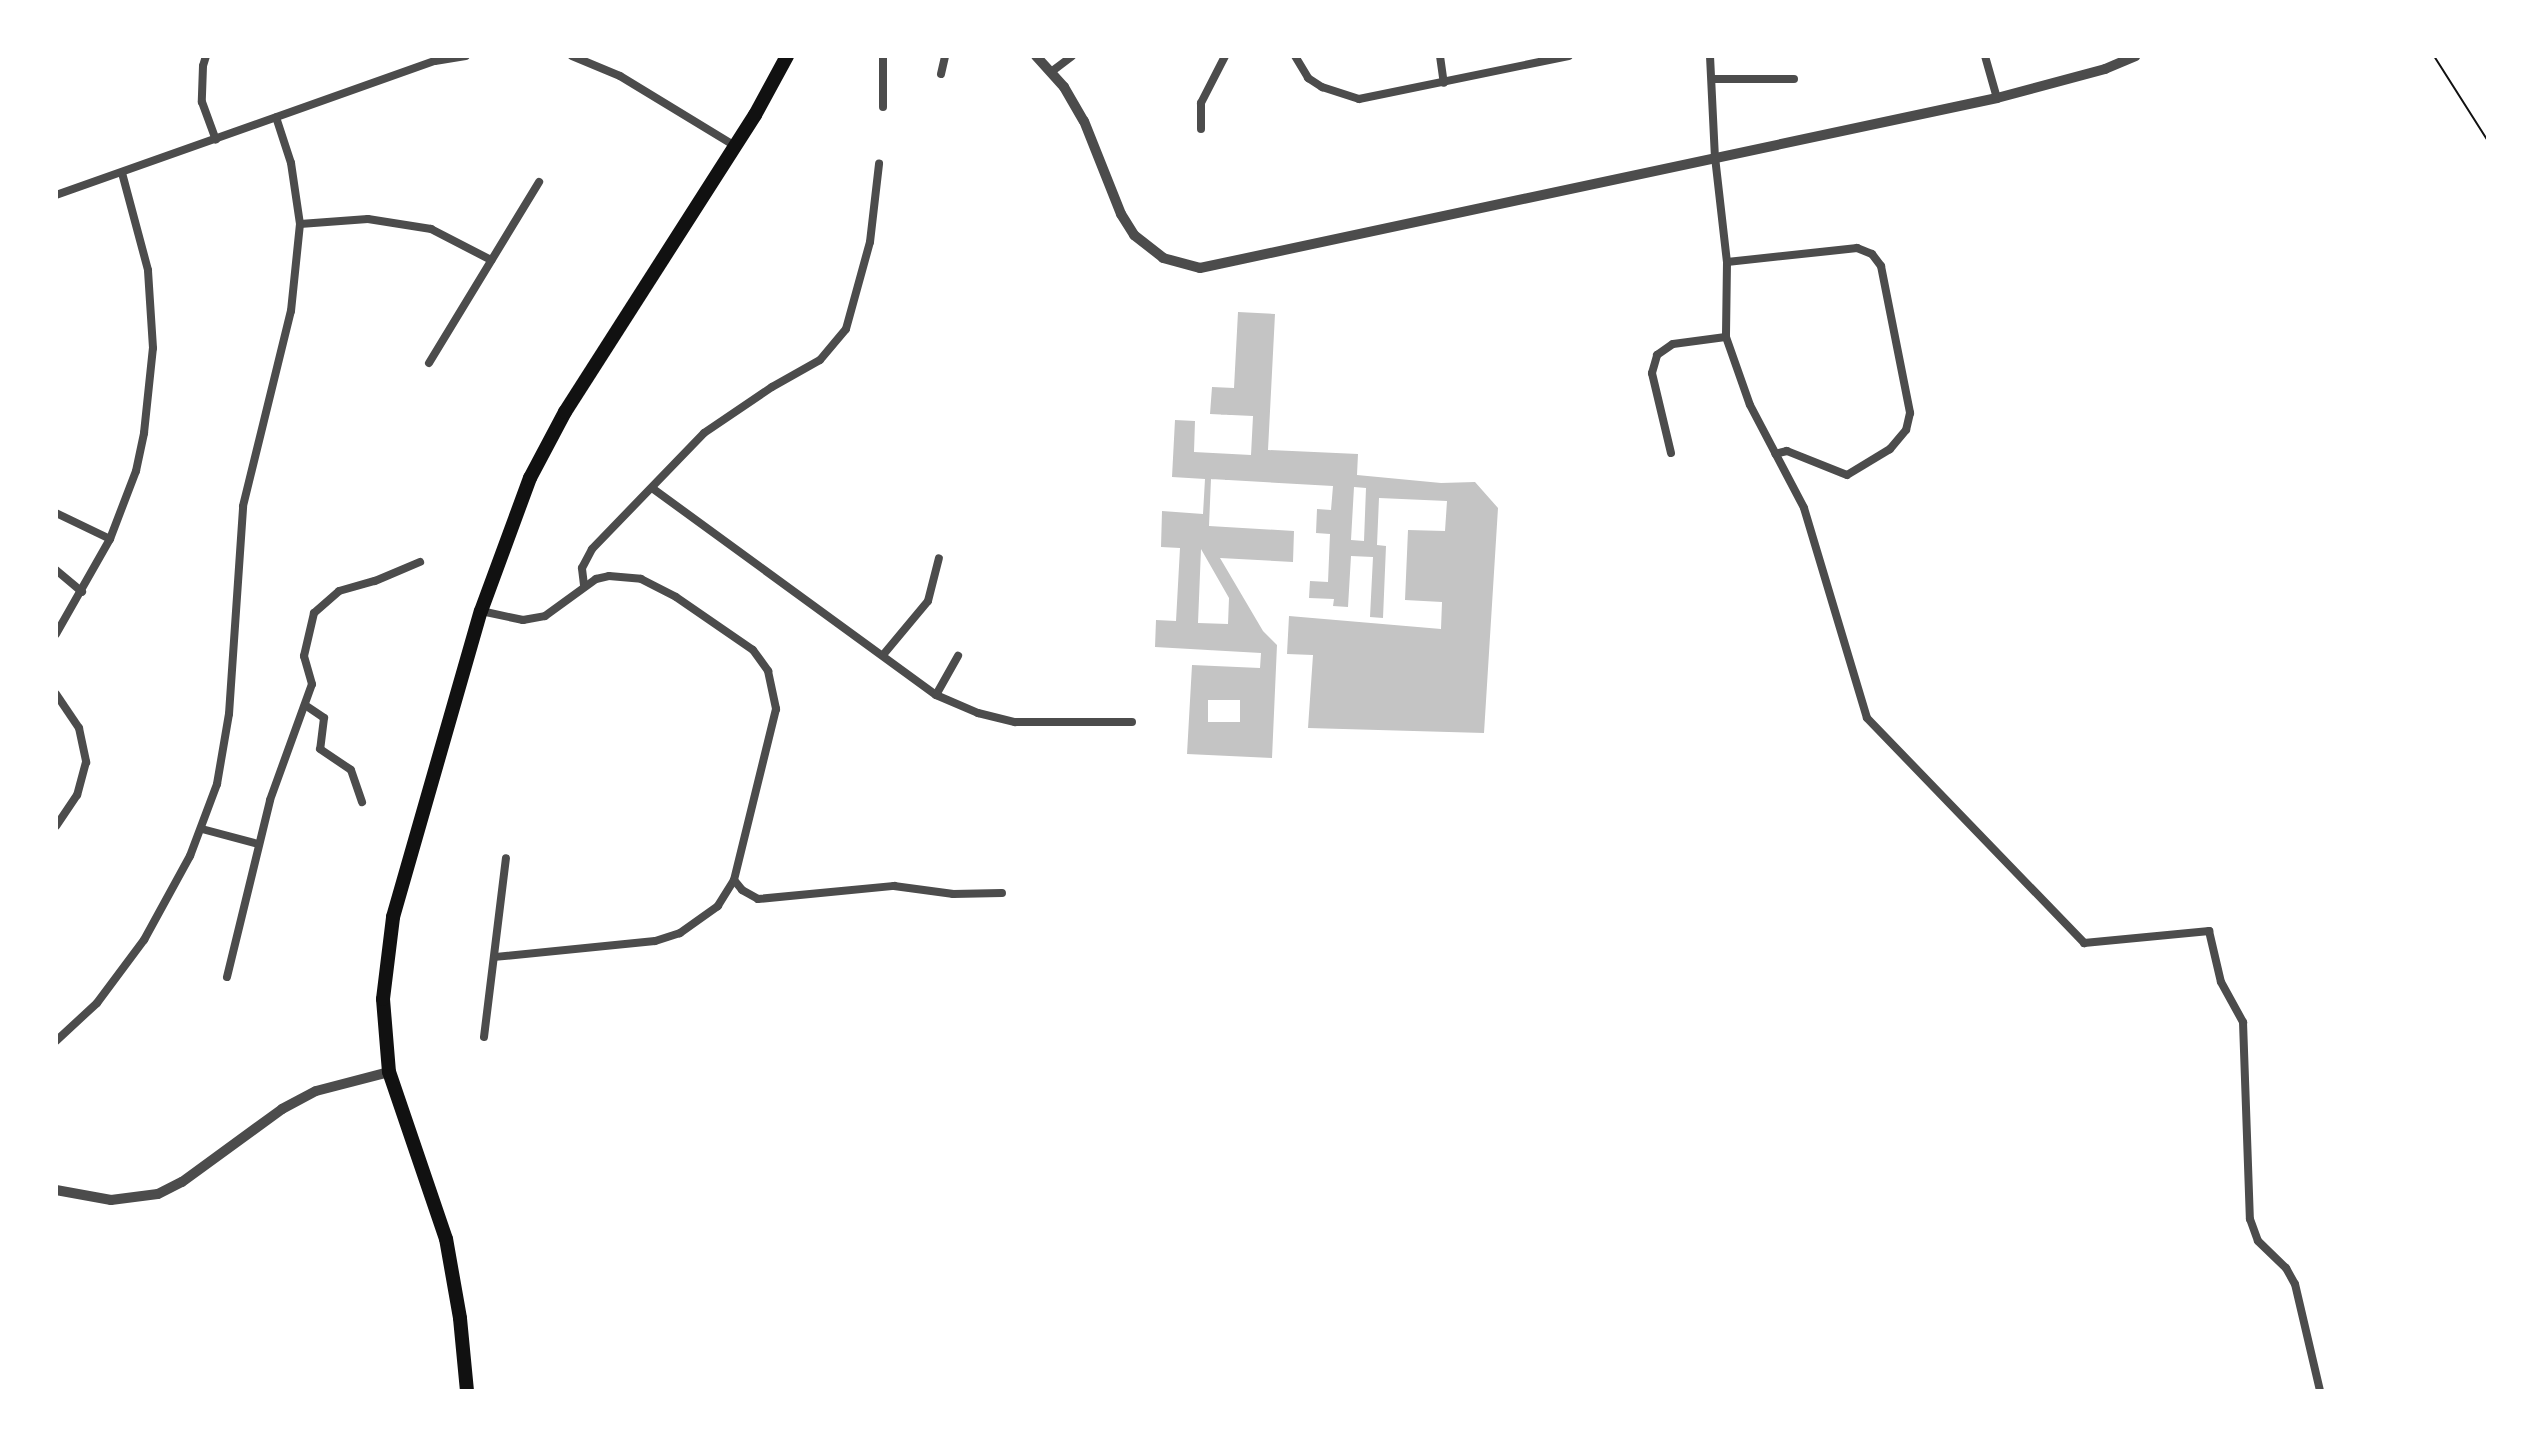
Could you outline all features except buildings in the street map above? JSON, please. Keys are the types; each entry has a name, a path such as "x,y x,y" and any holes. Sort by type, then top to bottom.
{"highway":[{"path":"467,1391 460,1318 443,1227 389,1072 383,999 391,931 481,611 512,522 544,450 735,146 787,56"}],"street":[{"path":"206,56 202,102 216,140"},
{"path":"56,195 435,61 466,56"},
{"path":"572,56 620,76 735,146"},
{"path":"883,56 883,107"},
{"path":"941,74 945,56"},
{"path":"1036,56 1051,72 1084,121 1121,214 1134,235 1163,258 1200,268 1997,98 2105,69 2135,56"},
{"path":"1051,72 1072,56"},
{"path":"1201,129 1201,103 1225,56"},
{"path":"1295,56 1308,78 1339,95 1376,97 1569,56"},
{"path":"1440,56 1444,83"},
{"path":"1710,56 1715,157 1727,262 1726,337 1750,405 1804,508 1867,718 2084,943 2209,931 2221,982 2243,1022 2250,1219 2258,1241 2286,1268 2295,1284 2320,1391"},
{"path":"1985,56 1997,98"},
{"path":"1712,79 1794,79"},
{"path":"56,1041 97,1003 137,951 164,908 202,829 217,784 229,714 243,506 291,311 300,224 291,163 276,117"},
{"path":"584,585 582,568 592,549 704,433 772,387 820,360 846,329 870,242 879,164"},
{"path":"56,634 110,539 136,471 148,408 153,348 148,270 122,173"},
{"path":"429,363 539,182"},
{"path":"300,224 368,219 431,229 491,260"},
{"path":"1727,262 1857,248 1872,254 1881,266 1910,413 1906,430 1890,449 1847,475 1787,451 1775,454"},
{"path":"1671,453 1652,373 1657,355 1673,344 1726,337"},
{"path":"652,488 936,695 978,713 1015,722 1132,722"},
{"path":"56,513 110,539"},
{"path":"883,655 928,601 939,558"},
{"path":"227,977 270,800 312,684 304,656 314,613 339,591 375,581 420,562"},
{"path":"56,570 82,592"},
{"path":"481,611 523,620 545,616 584,585 609,576 630,577 658,586 753,650 768,671 775,696 773,726 734,880 718,906 680,933 627,945 496,957"},
{"path":"936,695 958,656"},
{"path":"56,694 79,728 86,762 77,795 56,826"},
{"path":"305,705 324,718 320,749 351,770 362,802"},
{"path":"202,829 258,844"},
{"path":"484,1037 506,858"},
{"path":"734,880 742,890 758,899 894,886 953,894 1002,893"},
{"path":"56,1190 111,1200 158,1194 182,1182 282,1109 316,1091 389,1072"}],"path":[{"path":"2434,56 2488,141"}]}
